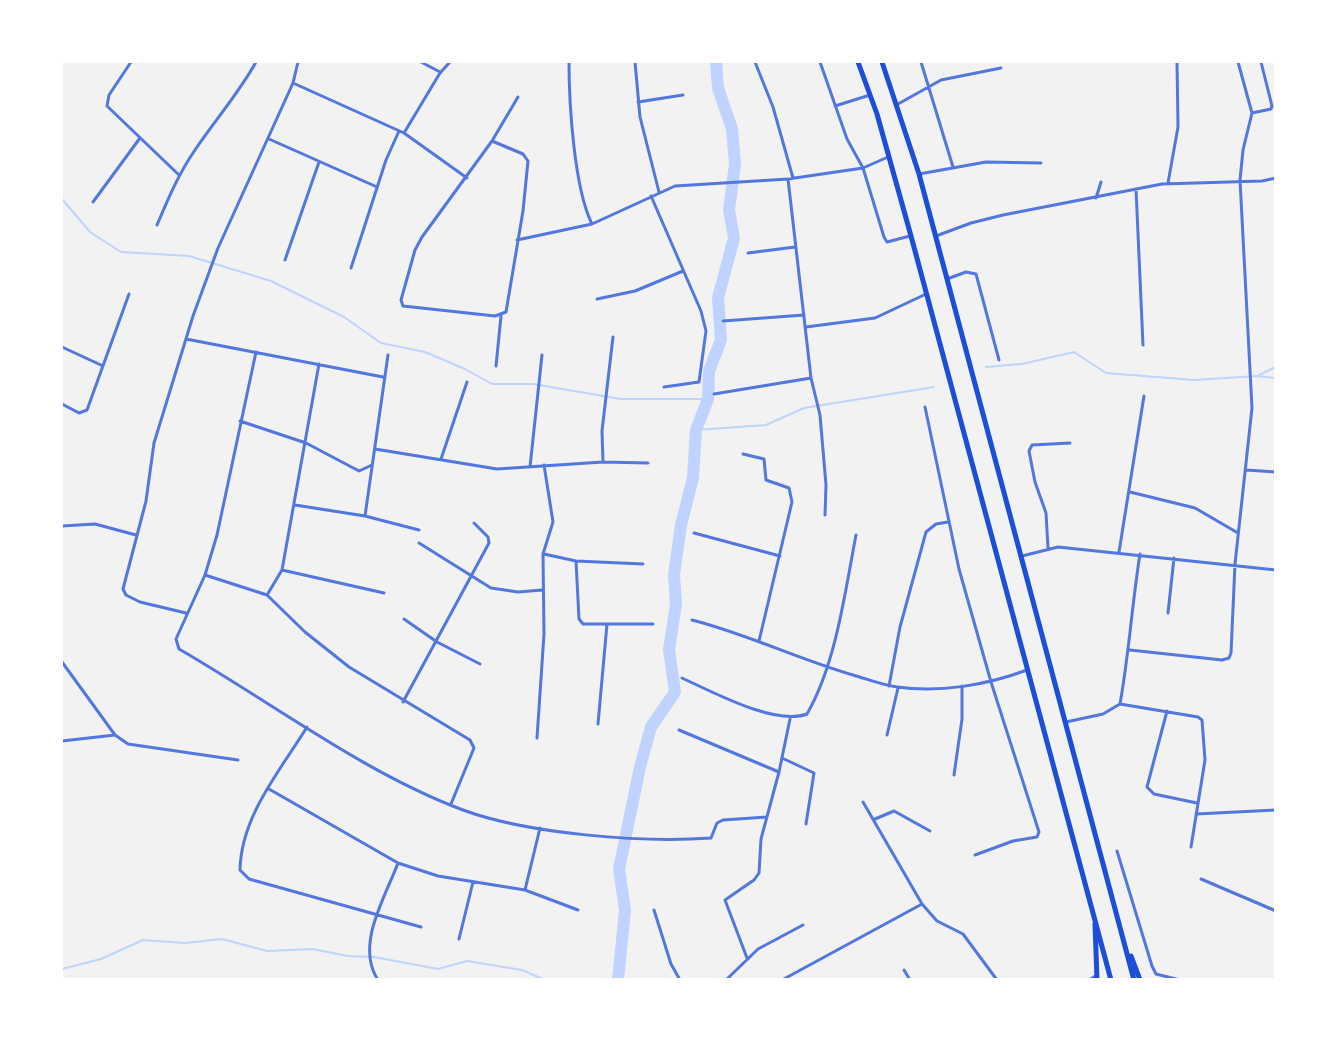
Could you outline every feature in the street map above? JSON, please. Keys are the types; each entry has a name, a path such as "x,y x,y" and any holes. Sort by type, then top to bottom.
{"highway":[{"path":"858,62 870,94 911,236 1111,980"},
{"path":"882,62 898,104 919,174 1134,980"},
{"path":"1095,921 1097,977"},
{"path":"1120,922 1140,980"}],"street":[{"path":"131,62 109,95 107,106 179,175"},
{"path":"157,225 179,175 195,149 243,85 256,62"},
{"path":"186,613 140,602 126,594 123,589 146,501 154,443 186,339 218,248 293,83 298,62"},
{"path":"421,62 440,73"},
{"path":"404,133 440,73 450,62"},
{"path":"569,62 571,108 583,203 592,224"},
{"path":"634,62 638,102 659,192"},
{"path":"755,62 773,107 793,178"},
{"path":"820,62 847,139 863,168 887,242 911,236"},
{"path":"921,62 953,167"},
{"path":"1168,183 1178,127 1177,62"},
{"path":"1130,650 1222,660 1229,658 1252,379 1240,180 1242,150 1252,113 1238,62"},
{"path":"1252,113 1270,109 1272,106 1260,62"},
{"path":"898,104 941,81 1000,68"},
{"path":"293,83 404,133 467,178"},
{"path":"835,106 870,94"},
{"path":"638,102 683,95"},
{"path":"492,141 523,154 528,161 523,211 506,312 501,316 403,306 401,302 422,237 467,178 518,97"},
{"path":"351,268 399,131"},
{"path":"93,202 140,138"},
{"path":"268,139 378,187"},
{"path":"517,240 592,224 675,186 788,179 863,168 889,157"},
{"path":"285,260 319,162"},
{"path":"919,174 986,162 1041,163"},
{"path":"936,236 992,218 1168,183 1262,181 1275,178"},
{"path":"788,179 811,378 820,415 826,485 825,515"},
{"path":"1096,198 1101,182"},
{"path":"1136,189 1143,345"},
{"path":"651,196 705,322 701,378 694,384 664,387"},
{"path":"748,253 795,247"},
{"path":"597,299 635,291 683,271"},
{"path":"947,279 966,272 976,273 999,360"},
{"path":"62,404 80,413 87,410 129,294"},
{"path":"806,327 875,318 926,294"},
{"path":"723,321 804,315"},
{"path":"496,366 501,316"},
{"path":"603,462 602,431 613,337"},
{"path":"186,339 383,377"},
{"path":"62,347 103,366"},
{"path":"256,352 240,421 225,508 205,574 176,639 179,649 393,776 473,813 540,828 615,837 711,838 717,823 723,820 767,817"},
{"path":"365,516 383,377 388,355"},
{"path":"530,467 542,355"},
{"path":"267,596 282,570 319,364"},
{"path":"714,394 811,378"},
{"path":"441,459 467,382"},
{"path":"1119,552 1144,396"},
{"path":"925,407 948,522 991,682 1040,832 1037,837 1013,841 975,855"},
{"path":"240,421 306,443 359,471 372,465"},
{"path":"1048,549 1046,513 1033,475 1029,452 1032,445 1070,443"},
{"path":"375,449 441,459 481,468 603,462 648,464"},
{"path":"743,454 764,459 766,480 786,486 791,493 788,530 759,640"},
{"path":"537,738 544,634 543,554 553,522 544,465"},
{"path":"1246,470 1275,472"},
{"path":"1130,492 1195,508 1238,533"},
{"path":"295,506 365,516 419,530"},
{"path":"889,686 897,639 926,532 936,524 948,522"},
{"path":"403,702 489,543 488,537 474,523"},
{"path":"62,526 95,524 136,535"},
{"path":"694,533 780,556"},
{"path":"682,678 759,710 790,718 807,714 826,667 842,607 856,535"},
{"path":"419,543 491,588 505,591 542,590"},
{"path":"1021,556 1048,549 1119,552 1275,570"},
{"path":"543,554 576,561 643,564"},
{"path":"1120,704 1130,650 1132,604 1140,554"},
{"path":"1168,614 1174,558"},
{"path":"576,561 579,619 589,625 653,624"},
{"path":"282,570 384,593"},
{"path":"205,574 267,596 305,632 348,667 473,742 464,777 452,804"},
{"path":"404,619 437,642 480,664"},
{"path":"692,620 759,640 826,667 898,688 962,686 991,682 1027,670"},
{"path":"598,724 607,624"},
{"path":"62,662 115,735 128,744 238,760"},
{"path":"954,776 962,719 962,686"},
{"path":"887,735 898,688"},
{"path":"1066,722 1103,714 1120,704 1198,717 1204,725 1205,753 1191,847"},
{"path":"1167,711 1147,787 1154,794 1197,803"},
{"path":"747,958 725,900 758,877 761,839 779,772 790,718"},
{"path":"307,727 249,823 240,870 244,876 421,927"},
{"path":"679,730 779,772"},
{"path":"62,741 115,735"},
{"path":"782,758 814,772 806,824"},
{"path":"269,789 398,862 438,876 525,890 578,910"},
{"path":"863,802 875,819 922,904 937,921 963,934 997,980"},
{"path":"1196,814 1275,810"},
{"path":"875,819 894,811 930,831"},
{"path":"525,890 540,828"},
{"path":"1117,851 1152,966 1156,974 1180,980"},
{"path":"378,980 368,957 371,932 398,862"},
{"path":"1201,879 1275,911"},
{"path":"459,939 473,882"},
{"path":"782,980 922,904"},
{"path":"654,910 671,963 680,980"},
{"path":"726,980 747,958 803,925"},
{"path":"904,970 910,980"},
{"path":"1089,980 1097,977"}],"waterway":[{"path":"618,980 625,910 619,869 640,767 651,727 675,692 669,650 676,604 674,575 681,525 693,478 696,430 708,399 709,371 721,340 718,298 734,238 729,210 735,164 732,129 718,88 716,62"},
{"path":"62,199 90,232 121,252 189,256 271,281 344,317 381,343 425,352 465,369 492,384 533,384 621,399 708,399"},
{"path":"986,367 1022,364 1074,352 1106,373 1194,380 1257,376 1276,378"},
{"path":"1259,375 1276,367"},
{"path":"696,430 766,425 804,408 934,387"},
{"path":"62,969 101,959 143,940 185,943 222,939 267,951 312,949 348,956 374,957 438,969 467,961 522,970 545,980"}]}
